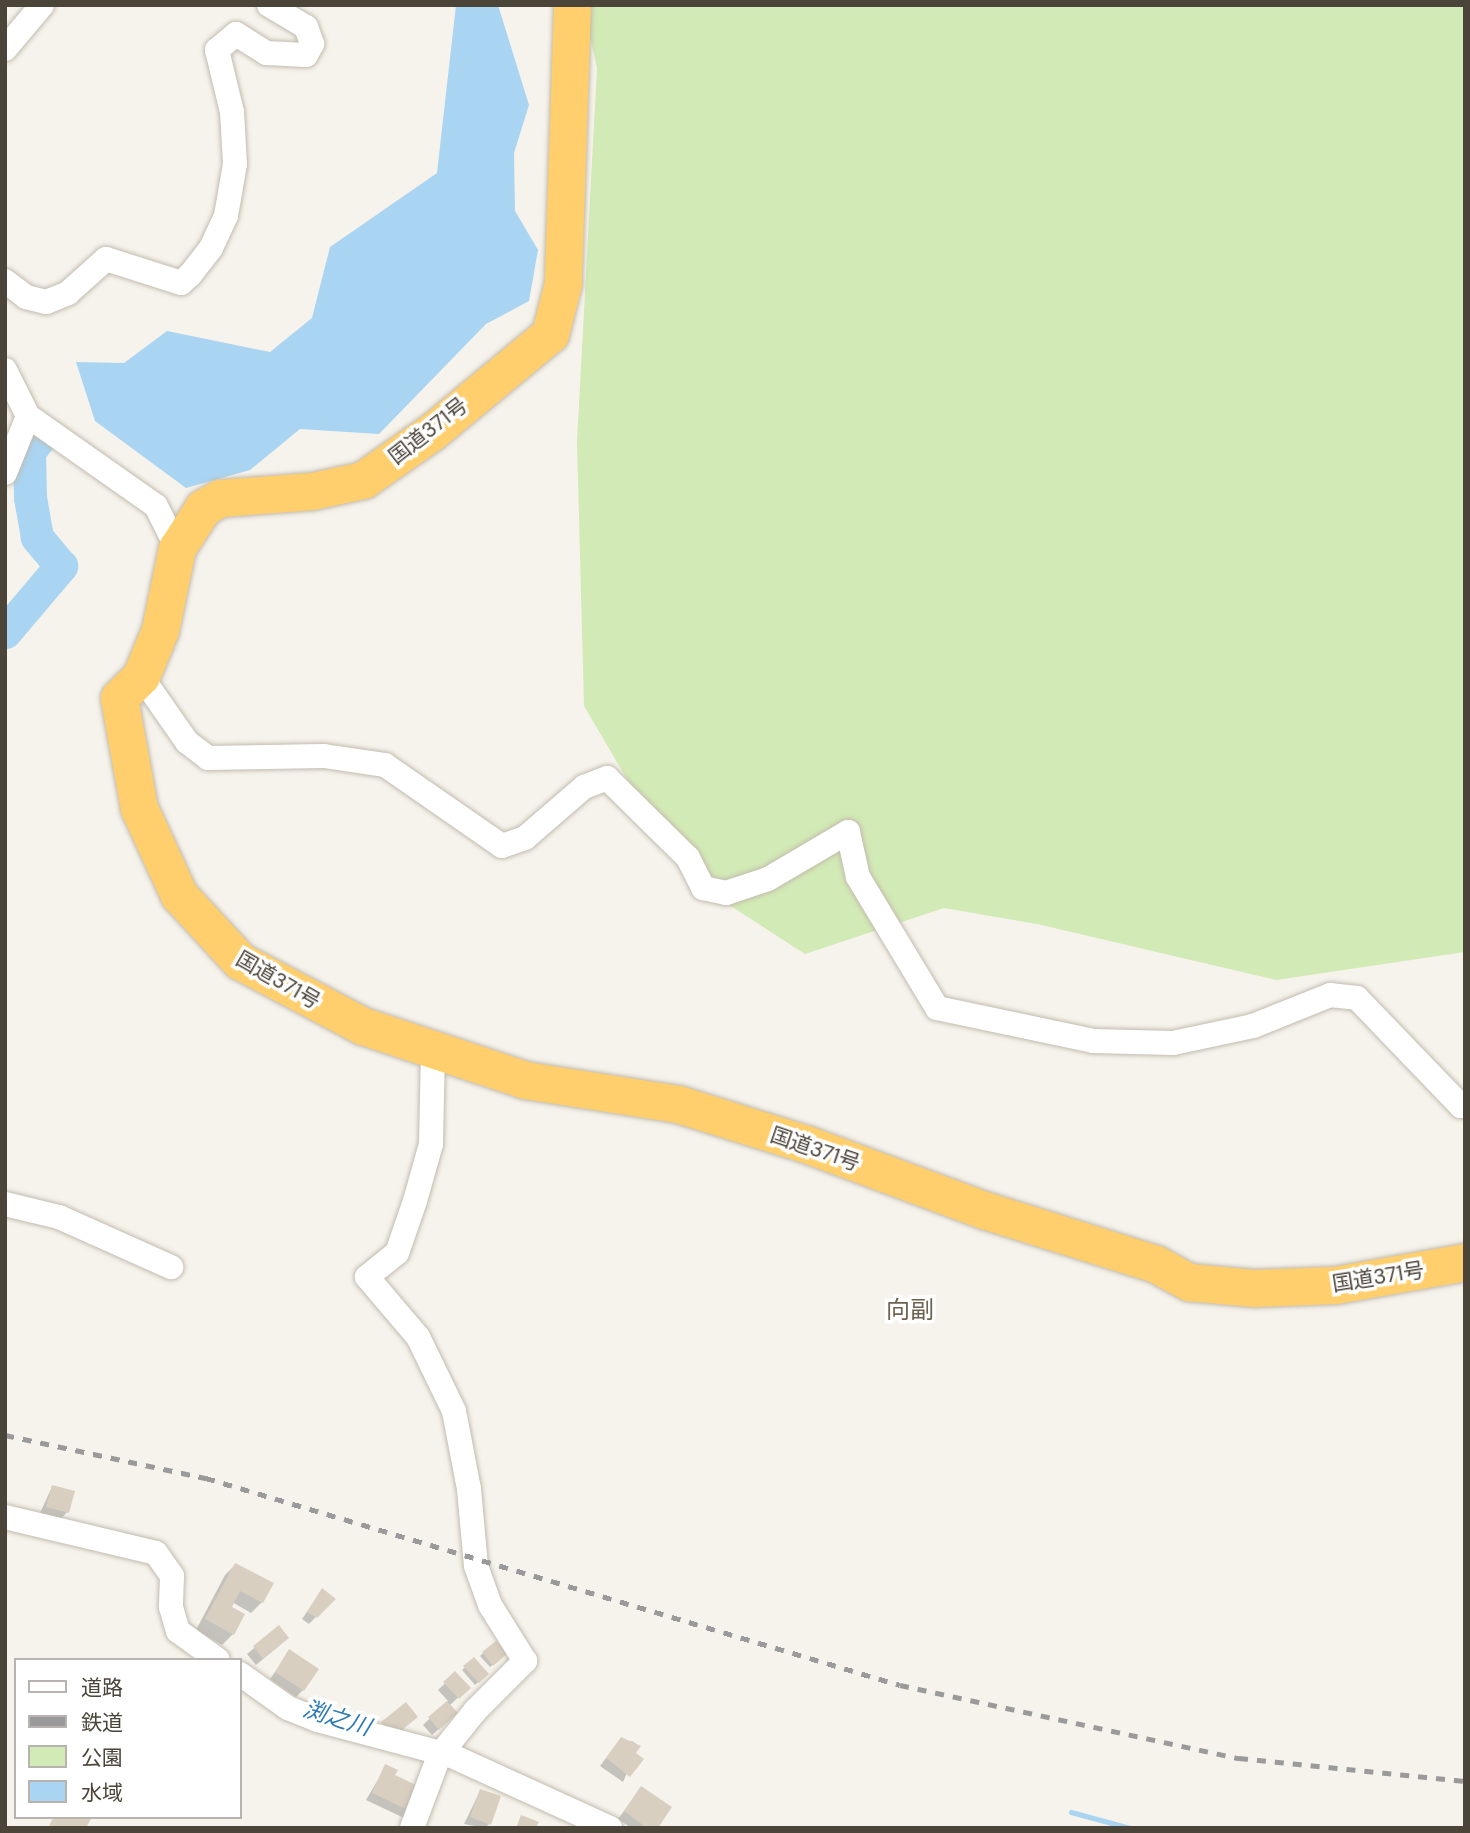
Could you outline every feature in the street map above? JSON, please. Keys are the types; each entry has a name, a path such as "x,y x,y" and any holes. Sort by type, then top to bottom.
{"highway":[{"name":"国道371号","path":"572,5 563,284 550,334 433,431 363,480 312,491 220,498 203,508 177,548 160,630 141,676 119,698 139,808 164,870 204,927 240,961 295,993 363,1026 433,1052 525,1080 678,1104 809,1145 984,1210 1156,1264 1189,1282 1254,1288 1335,1285 1465,1262"}],"street":[{"path":"5,49 41,5"},
{"path":"5,281 26,297 46,302 68,293 106,259 181,283 190,275 211,248 226,216 235,164 232,112 217,50 236,34 266,53 306,55 312,44 306,27 270,5"},
{"path":"5,370 28,416 156,506 177,548"},
{"path":"5,473 28,416"},
{"path":"141,676 187,743 208,758 324,756 385,765 502,846 526,838 584,787 607,778 688,858 703,888 726,893 768,879 848,832 858,877 937,1008 1093,1041 1173,1043 1253,1026 1330,995 1357,998 1461,1106 1465,1104"},
{"path":"412,1828 439,1756 475,1711 525,1661 490,1605 476,1566 454,1411 418,1337 367,1277 397,1253 415,1201 431,1144 433,1052"},
{"path":"5,1204 59,1217 171,1266"},
{"path":"5,1517 156,1553 172,1576 171,1607 178,1631 215,1658"},
{"path":"242,1675 288,1708 317,1720 439,1756 452,1756 522,1785 610,1828"}],"green space":[{"path":"583,5 1465,5 1465,952 1276,980 1037,924 944,908 805,954 684,876 584,706 577,442 597,68"}],"water":[{"path":"456,5 498,5 529,105 514,153 515,211 538,250 529,301 486,324 379,434 300,429 250,470 186,488 95,421 76,362 124,363 167,331 270,352 312,318 330,247 437,173"}],"building":[{"path":"52,1485 75,1491 69,1513 46,1507"},
{"path":"235,1563 274,1583 263,1603 240,1591 232,1607 245,1614 234,1635 205,1619"},
{"path":"322,1588 336,1599 317,1618 307,1612"},
{"path":"279,1625 289,1638 263,1659 253,1646"},
{"path":"496,1641 507,1654 493,1666 482,1652"},
{"path":"289,1649 319,1669 304,1691 275,1672"},
{"path":"474,1657 489,1674 479,1683 463,1666"},
{"path":"455,1671 471,1688 459,1699 443,1682"},
{"path":"447,1701 458,1713 439,1730 428,1717"},
{"path":"406,1702 418,1717 393,1737 381,1722"},
{"path":"621,1737 641,1746 636,1753 644,1759 630,1777 606,1758"},
{"path":"385,1764 398,1770 395,1775 424,1789 412,1812 372,1793"},
{"path":"641,1786 672,1807 658,1828 647,1828 624,1811"},
{"path":"480,1789 501,1796 491,1825 470,1817"},
{"path":"521,1815 539,1822 536,1828 516,1828"},
{"path":"53,1819 91,1819 86,1828 54,1828 49,1825"}],"waterway":[{"path":"5,632 61,566 37,537 30,498 29,451 40,438"},
{"path":"1071,1812 1130,1828"}],"railway":[{"path":"5,1435 206,1478 900,1685 1239,1758 1465,1781"}],"district":[{"name":"向副","path":"910,1310"}],"water label":[{"name":"渕之川","path":"337,1718"}]}
